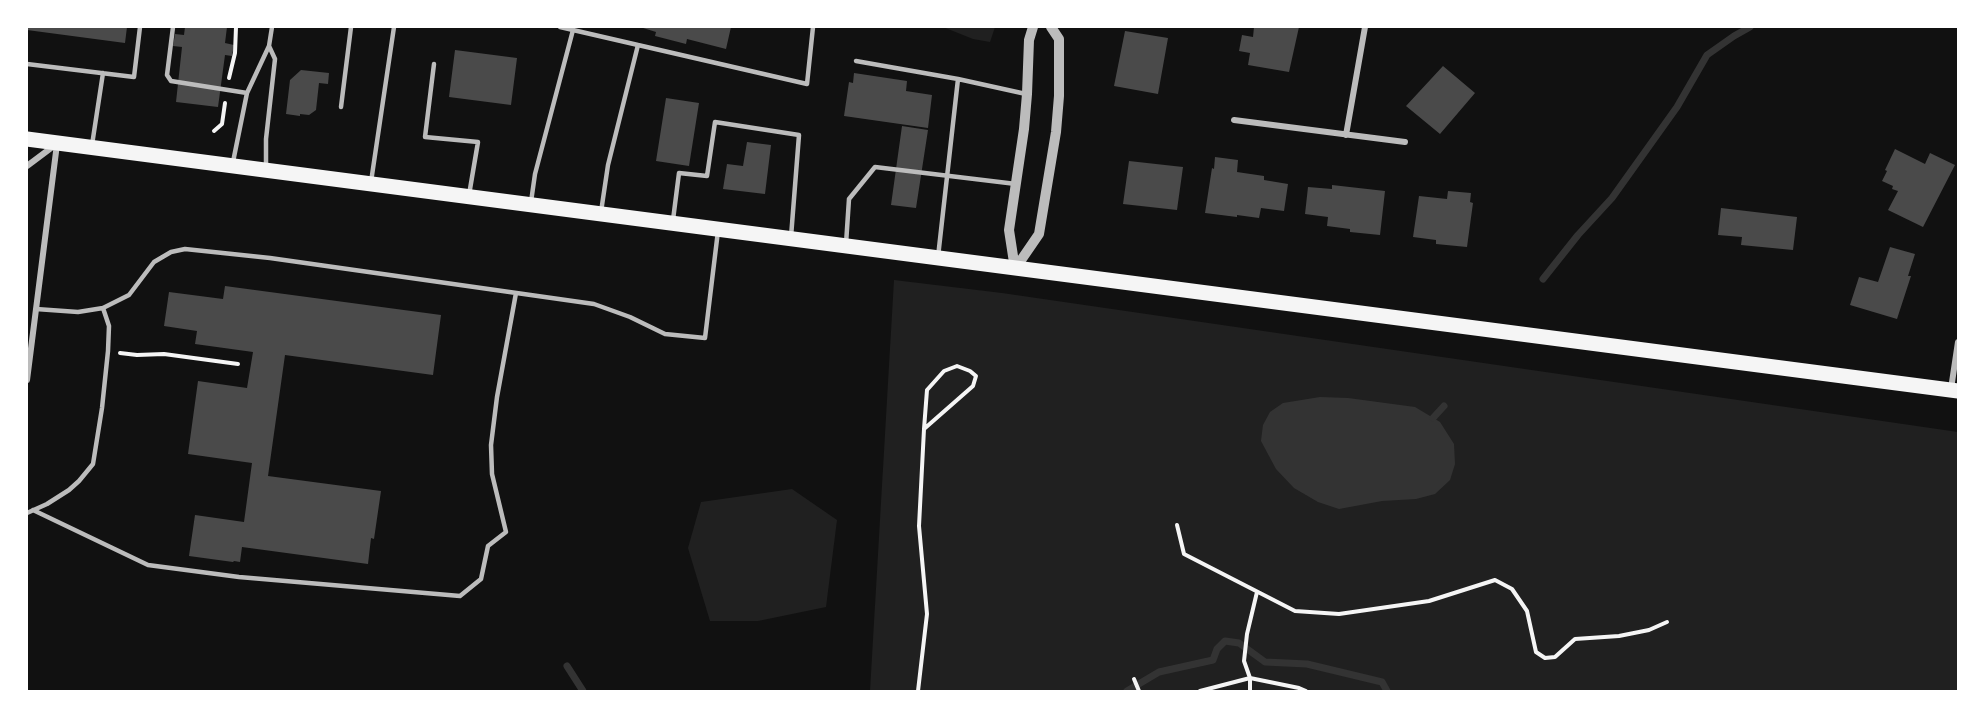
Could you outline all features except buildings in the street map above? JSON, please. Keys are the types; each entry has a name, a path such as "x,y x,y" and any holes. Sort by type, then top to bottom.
{"main road":[{"path":"27,139 1954,391"}],"street":[{"path":"1014,269 1009,230 1027,94 1029,40 1033,27"},
{"path":"1014,269 1039,234 1056,132 1059,96 1059,39 1051,27"},
{"path":"1346,135 1365,27"},
{"path":"1234,120 1405,142"},
{"path":"27,166 57,143"},
{"path":"27,380 57,143"},
{"path":"1954,391 1958,342"}],"lane":[{"path":"27,64 134,77 140,27"},
{"path":"173,27 167,75 171,81 247,93"},
{"path":"233,166 247,93 268,46 272,27"},
{"path":"341,106 351,27"},
{"path":"371,184 394,27"},
{"path":"560,27 807,84 813,27"},
{"path":"531,206 535,174 573,30"},
{"path":"601,215 608,165 638,45"},
{"path":"266,171 266,139 275,59 268,46"},
{"path":"856,61 1027,94"},
{"path":"434,64 425,136 478,142 469,198"},
{"path":"92,148 103,73"},
{"path":"938,259 958,79"},
{"path":"673,224 679,173 707,176 715,122 799,135 791,240"},
{"path":"846,247 849,199 875,167 1016,184"},
{"path":"36,309 78,312 103,308 129,295 154,262 171,252 185,249 270,258 594,304 630,317 665,334 705,338 718,230"},
{"path":"33,510 148,565 239,577 460,596 481,579 488,546 506,532 492,474 491,445 497,397 516,293"},
{"path":"27,513 69,490 79,482 93,464 108,351 109,326 103,308"}],"path":[{"path":"108,351 137,356 164,354 238,364"},
{"path":"918,691 927,614 919,526 924,429 927,390 944,371 957,366 976,376 973,386 924,429"},
{"path":"1177,525 1184,554 1295,611 1339,614 1429,601 1495,580 1512,589 1527,611 1536,652 1545,658 1555,657 1575,639 1619,636 1649,630 1667,622"},
{"path":"1250,691 1250,678 1244,661 1247,634 1257,592"},
{"path":"1200,691 1250,678 1306,691"},
{"path":"1134,679 1139,691"}],"shaded area":[{"path":"943,27 995,27 990,42 973,39"},
{"path":"894,280 1002,293 1958,432 1958,691 870,691"},
{"path":"1320,397 1348,398 1415,407 1440,422 1454,444 1455,464 1450,480 1435,494 1416,499 1382,501 1339,509 1318,502 1294,488 1276,469 1261,441 1263,425 1270,412 1283,403"},
{"path":"792,489 837,520 826,607 758,621 710,621 688,548 701,502"}],"waterway":[{"path":"1543,279 1578,235 1612,198 1677,107 1707,55 1750,27"},
{"path":"1433,418 1444,406"},
{"path":"1127,691 1159,672 1213,660 1217,649 1225,641 1239,643 1265,662 1307,664 1382,682 1387,691"},
{"path":"567,666 583,691"}]}
